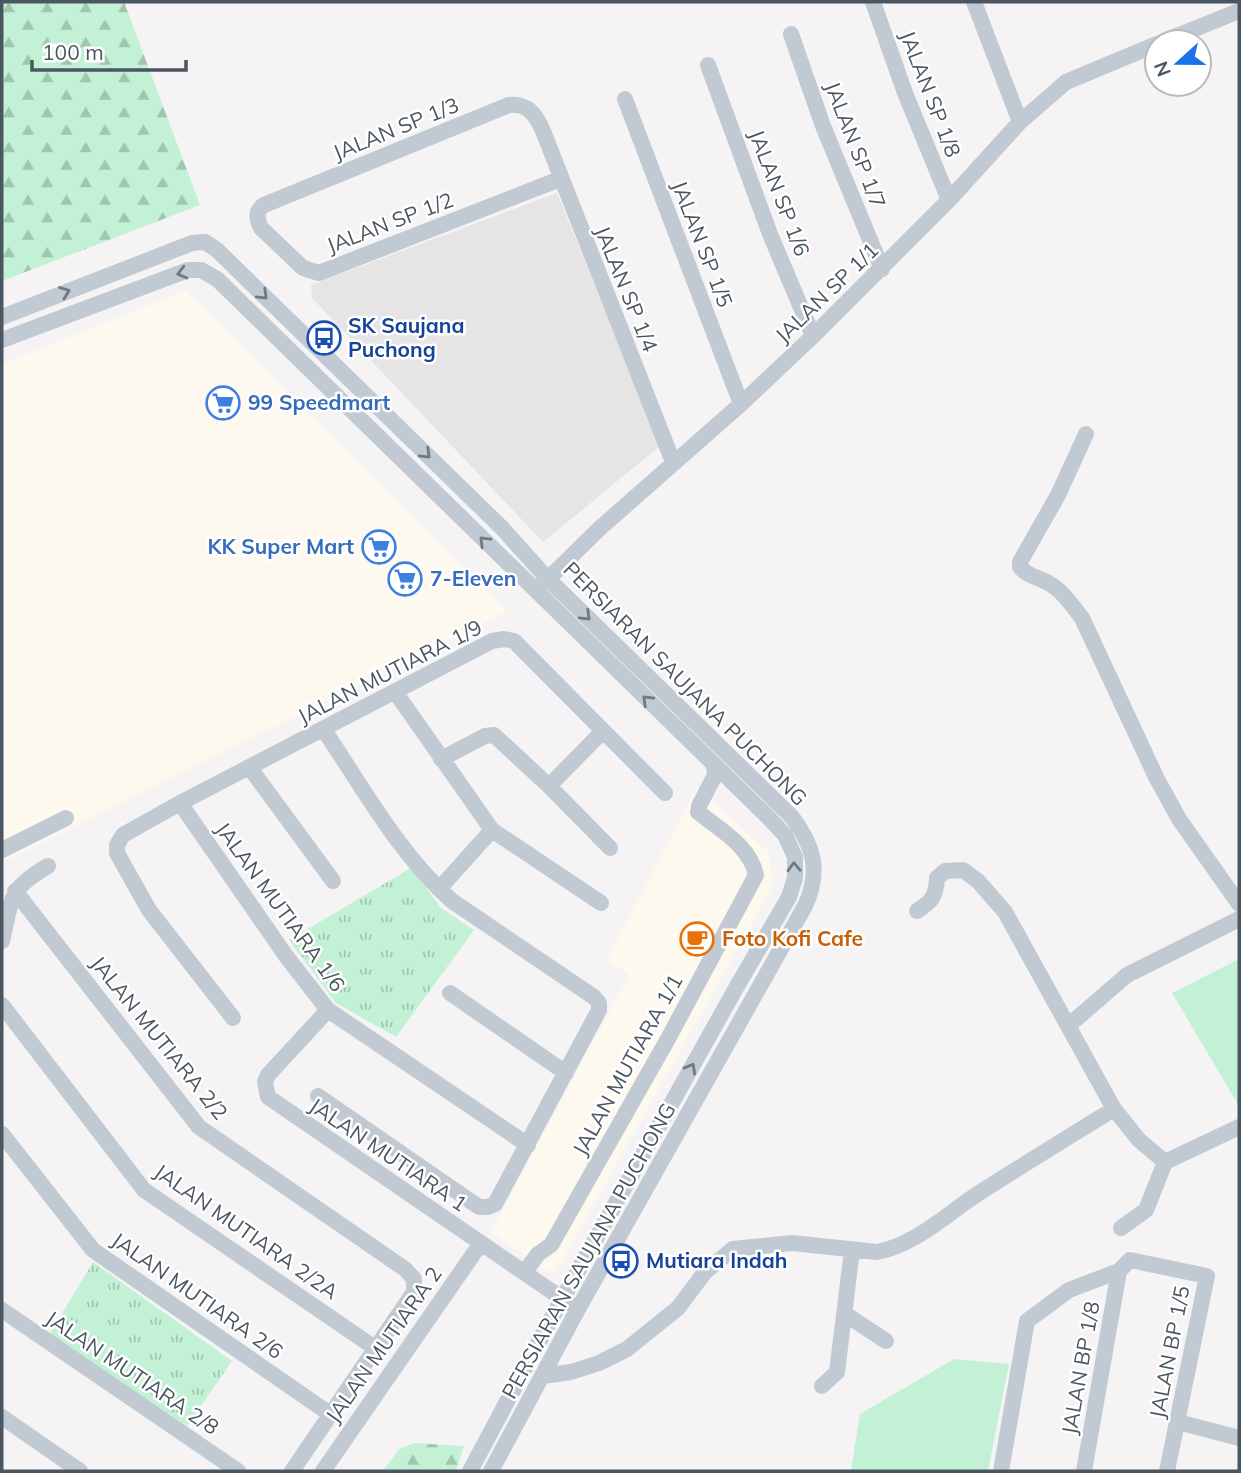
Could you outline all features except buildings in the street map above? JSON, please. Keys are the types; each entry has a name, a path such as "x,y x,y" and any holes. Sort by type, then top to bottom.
{"street":[{"name":"JALAN SP 1/8","path":"873,2 905,93 949,200"},
{"path":"974,2 1020,122"},
{"path":"1197,28 1239,11"},
{"name":"JALAN SP 1/7","path":"791,34 823,125 882,269"},
{"name":"JALAN SP 1/1","path":"535,592 673,462 741,404 882,269 1020,122 1066,82 1143,50"},
{"name":"JALAN SP 1/6","path":"708,65 770,234 813,335"},
{"name":"JALAN SP 1/5","path":"625,99 741,404"},
{"name":"JALAN SP 1/3","path":"258,213 264,205 509,105 519,104 530,110 537,117 543,131"},
{"name":"JALAN SP 1/4","path":"543,131 673,462"},
{"name":"JALAN SP 1/2","path":"258,213 261,228 303,268 318,273 560,179"},
{"name":"PERSIARAN SAUJANA PUCHONG","path":"2,317 177,248 205,242 217,250 502,528 547,578 792,817 805,834 815,874 812,891 805,906 578,1309 491,1471"},
{"name":"PERSIARAN SAUJANA PUCHONG","path":"2,340 188,270 201,270 217,279 785,835 795,858 795,878 789,897 563,1298 470,1471"},
{"path":"1086,434 1020,566 1026,574 1051,584 1065,596 1082,618 1156,777 1180,818 1239,904"},
{"name":"JALAN MUTIARA 1/9","path":"233,1018 149,910 120,861 117,845 123,835 180,803 492,641 504,639 514,641 665,793"},
{"path":"396,693 492,830 601,903"},
{"path":"318,1096 479,1207 488,1208 495,1204 599,1010 599,1003 585,991 452,901 439,889 411,858 324,730"},
{"path":"549,786 603,731"},
{"path":"441,759 485,736 494,735 610,848"},
{"path":"706,793 715,775 714,765"},
{"path":"250,768 332,881"},
{"path":"706,793 728,788 739,789"},
{"name":"JALAN MUTIARA 1/1","path":"525,1272 538,1254 551,1245 757,875 745,850 698,812 706,793"},
{"name":"JALAN MUTIARA 1/6","path":"180,803 286,956 328,1010 528,1145"},
{"path":"2,850 66,818"},
{"path":"439,889 492,830"},
{"path":"2,941 15,891 25,879 48,866"},
{"path":"917,911 933,900 937,878 945,871 963,870 978,881 1005,912 1114,1109 1139,1140 1165,1162"},
{"name":"JALAN MUTIARA 2/2","path":"15,891 199,1127 405,1269 414,1279 414,1292 374,1348"},
{"path":"1068,1026 1127,975 1239,919"},
{"path":"450,993 566,1073"},
{"name":"JALAN MUTIARA 2/2A","path":"2,1005 145,1190 374,1348"},
{"name":"JALAN MUTIARA 1","path":"328,1010 268,1075 265,1082 268,1097 578,1309"},
{"path":"543,1376 571,1372 599,1363 627,1349 678,1308 705,1272 733,1249 792,1243 877,1252 890,1249 907,1242 1114,1109"},
{"path":"1121,1228 1146,1210 1165,1162 1239,1128"},
{"name":"JALAN MUTIARA 2/6","path":"2,1134 93,1250 330,1414"},
{"name":"JALAN MUTIARA 2","path":"323,1471 481,1243"},
{"path":"822,1386 836,1372 852,1250"},
{"path":"1002,1471 1027,1321 1069,1290 1125,1266"},
{"name":"JALAN BP 1/5","path":"1125,1266 1207,1276 1167,1471"},
{"name":"JALAN BP 1/8","path":"1084,1471 1125,1266"},
{"name":"JALAN MUTIARA 2/8","path":"2,1310 238,1471"},
{"path":"845,1314 886,1341"},
{"path":"292,1471 374,1348"},
{"path":"2,1418 80,1471"},
{"path":"1178,1422 1239,1438"}],"shaded area":[{"path":"557,193 660,446 543,542 312,298 311,285"},
{"path":"185,291 507,611 13,857 2,860 2,364"},
{"path":"697,786 769,853 773,886 554,1275 491,1232 629,975 607,960"}],"green space":[{"path":"2,2 124,2 200,205 2,281"},
{"path":"411,868 441,908 474,930 396,1037 336,1003 289,940"},
{"path":"1239,959 1239,1106 1172,993"},
{"path":"93,1262 232,1361 187,1426 49,1335"},
{"path":"954,1359 1009,1364 988,1471 851,1471 860,1414"},
{"path":"414,1443 464,1446 456,1471 383,1471 399,1449"}],"place":[{"name":"SK Saujana Puchong","path":"324,338"},
{"name":"99 Speedmart","path":"223,403"},
{"name":"KK Super Mart","path":"379,547"},
{"name":"7-Eleven","path":"405,579"},
{"name":"Foto Kofi Cafe","path":"697,939"},
{"name":"Mutiara Indah","path":"621,1261"}]}
